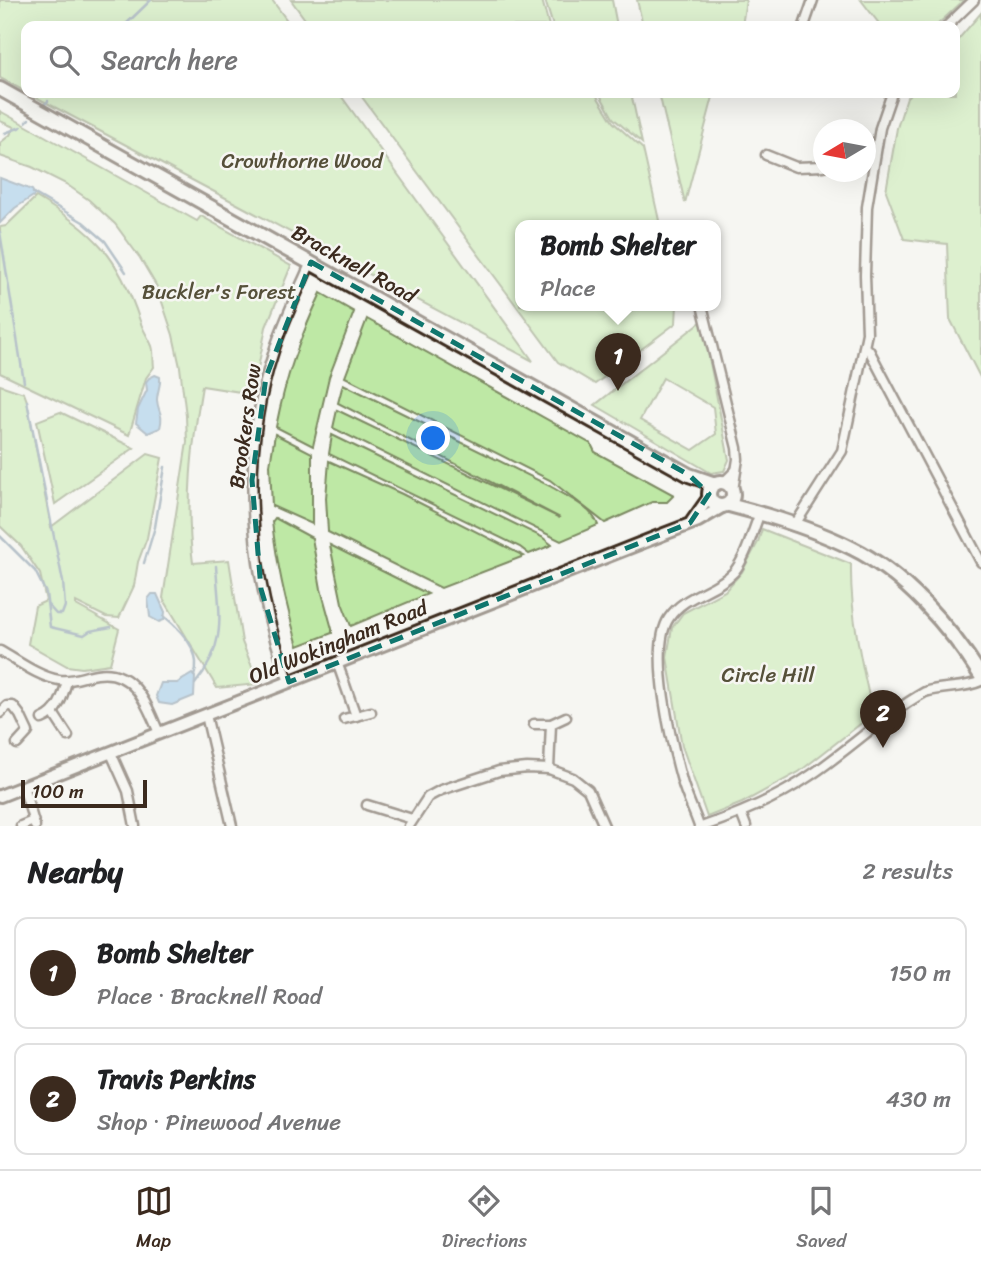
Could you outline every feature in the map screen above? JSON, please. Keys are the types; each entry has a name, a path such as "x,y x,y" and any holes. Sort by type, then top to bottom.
{"main road":[{"name":"Bracknell Road","path":"0,89 722,494 758,512 850,547 891,575 940,621 981,678"}],"street":[{"path":"806,21 813,0"},
{"path":"952,21 974,0"},
{"path":"876,141 890,98"},
{"path":"766,155 796,167 813,166"},
{"path":"793,526 842,451 867,333 865,223 868,182"},
{"name":"Brookers Row","path":"289,682 261,589 252,480 266,377 289,309 312,262"},
{"path":"703,311 737,448 736,470 722,494"},
{"path":"864,348 869,350 981,562"},
{"name":"Old Wokingham Road","path":"0,796 690,523 722,494"},
{"path":"699,826 682,783 669,727 659,647 668,619 688,598 710,589 734,572 748,545 758,512"},
{"path":"0,651 50,678 67,681 107,673 126,680 138,690 159,733"},
{"path":"337,662 356,716"},
{"path":"704,826 774,798 809,777 925,692 972,684 981,678"},
{"path":"42,719 53,713 67,681"},
{"path":"0,713 7,706 13,706 20,715 27,732 17,744"},
{"path":"344,719 370,712"},
{"path":"53,713 68,736"},
{"path":"206,715 232,826"},
{"path":"534,724 551,724 566,717"},
{"path":"549,769 551,724"},
{"path":"111,753 128,791 135,826"},
{"path":"367,805 411,823 428,797 441,790 499,771 549,769 573,778 588,790 604,826"},
{"path":"21,826 34,824 23,786"},
{"path":"741,813 746,826"}],"highlighted area":[{"path":"311,262 689,475 709,494 690,523 289,682 261,589 252,480 266,377"}],"green space":[{"path":"0,0 272,0 287,21 21,21 21,89 0,78"},
{"path":"291,0 542,0 548,21 306,21"},
{"path":"545,0 612,0 616,21 551,21"},
{"path":"637,0 746,0 743,21 642,21"},
{"path":"861,0 964,0 941,21 877,21"},
{"path":"981,13 981,379 950,319 947,244 904,239 886,191 897,128 907,98 960,98 960,37"},
{"name":"Crowthorne Wood","path":"37,98 343,98 533,361"},
{"name":"Crowthorne Wood","path":"363,98 598,98 613,122 643,149 659,220 515,220 515,304"},
{"path":"602,98 632,98 642,143 613,118"},
{"path":"660,98 713,98 685,203"},
{"name":"Buckler's Forest","path":"0,111 197,221 201,216 291,266 266,327 253,394 202,386 191,474 193,563 229,560 242,642 259,684 217,688 163,598 187,442 180,367 173,335 157,287 115,224 89,200 66,184 32,167 0,156 0,143 10,135 14,127 0,121"},
{"name":"Buckler's Forest","path":"36,197 74,222 113,262 152,346 154,367 146,378 129,435 0,373 0,227 6,226"},
{"path":"321,293 354,312 329,377 313,446 276,427 294,358"},
{"name":"Crowthorne Wood","path":"520,311 677,311 676,323 595,384 558,362"},
{"path":"367,319 591,444 595,452 674,495 667,502 652,502 605,523 550,480 345,377"},
{"path":"702,321 729,460 724,471 711,473 595,405","holes":["663,378 713,407 716,434 693,450 640,420"]},
{"path":"343,384 550,486 584,507 598,525 561,541 333,428 337,410 560,518 338,403"},
{"path":"0,385 24,393 27,401 51,527 148,454 162,458 147,538 138,562 134,586 119,618 106,617 76,602 76,605 119,629 110,664 82,668 67,666 28,644 35,606 46,601 40,574 21,546 0,526"},
{"path":"60,412 134,448 55,504 37,421"},
{"path":"275,434 312,453 312,524 272,506 270,465"},
{"path":"332,435 542,537 552,545 529,554 520,547 329,454"},
{"path":"329,461 402,494 524,556 441,588 328,532 326,498"},
{"path":"275,518 312,538 321,589 332,629 332,633 298,646 279,569 272,522"},
{"name":"Circle Hill","path":"762,529 851,564 855,621 873,714 799,772 742,803 707,817 682,746 667,657 672,628 683,613 725,591 742,572"},
{"path":"330,545 428,594 351,626 342,603"}],"water":[{"path":"0,178 32,190 35,195 15,208 0,223"},
{"path":"155,375 160,377 157,400 161,423 160,428 148,433 136,423 138,409 147,390 146,382"},
{"path":"152,594 157,594 165,612 164,620 159,622 150,617 148,599"},
{"path":"192,674 195,677 194,696 172,705 159,703 156,696 161,683 177,683"}],"waterway":[{"path":"129,21 151,0"},
{"path":"45,104 48,101"},
{"path":"26,122 29,119"},
{"path":"5,133 21,127"},
{"path":"33,193 83,222 105,241 126,272"},
{"path":"0,232 24,382"},
{"path":"27,401 63,582 65,606 62,614 56,614 48,605"},
{"path":"144,563 155,527 165,467"},
{"path":"0,536 35,571 46,593 50,627 84,635 90,631 111,627"},
{"path":"195,684 206,669 217,641 219,614 216,566"},
{"path":"164,616 189,643 196,659 194,676"}],"place":[{"name":"Bomb Shelter","path":"618,391"},
{"name":"Travis Perkins","path":"883,748"}]}
